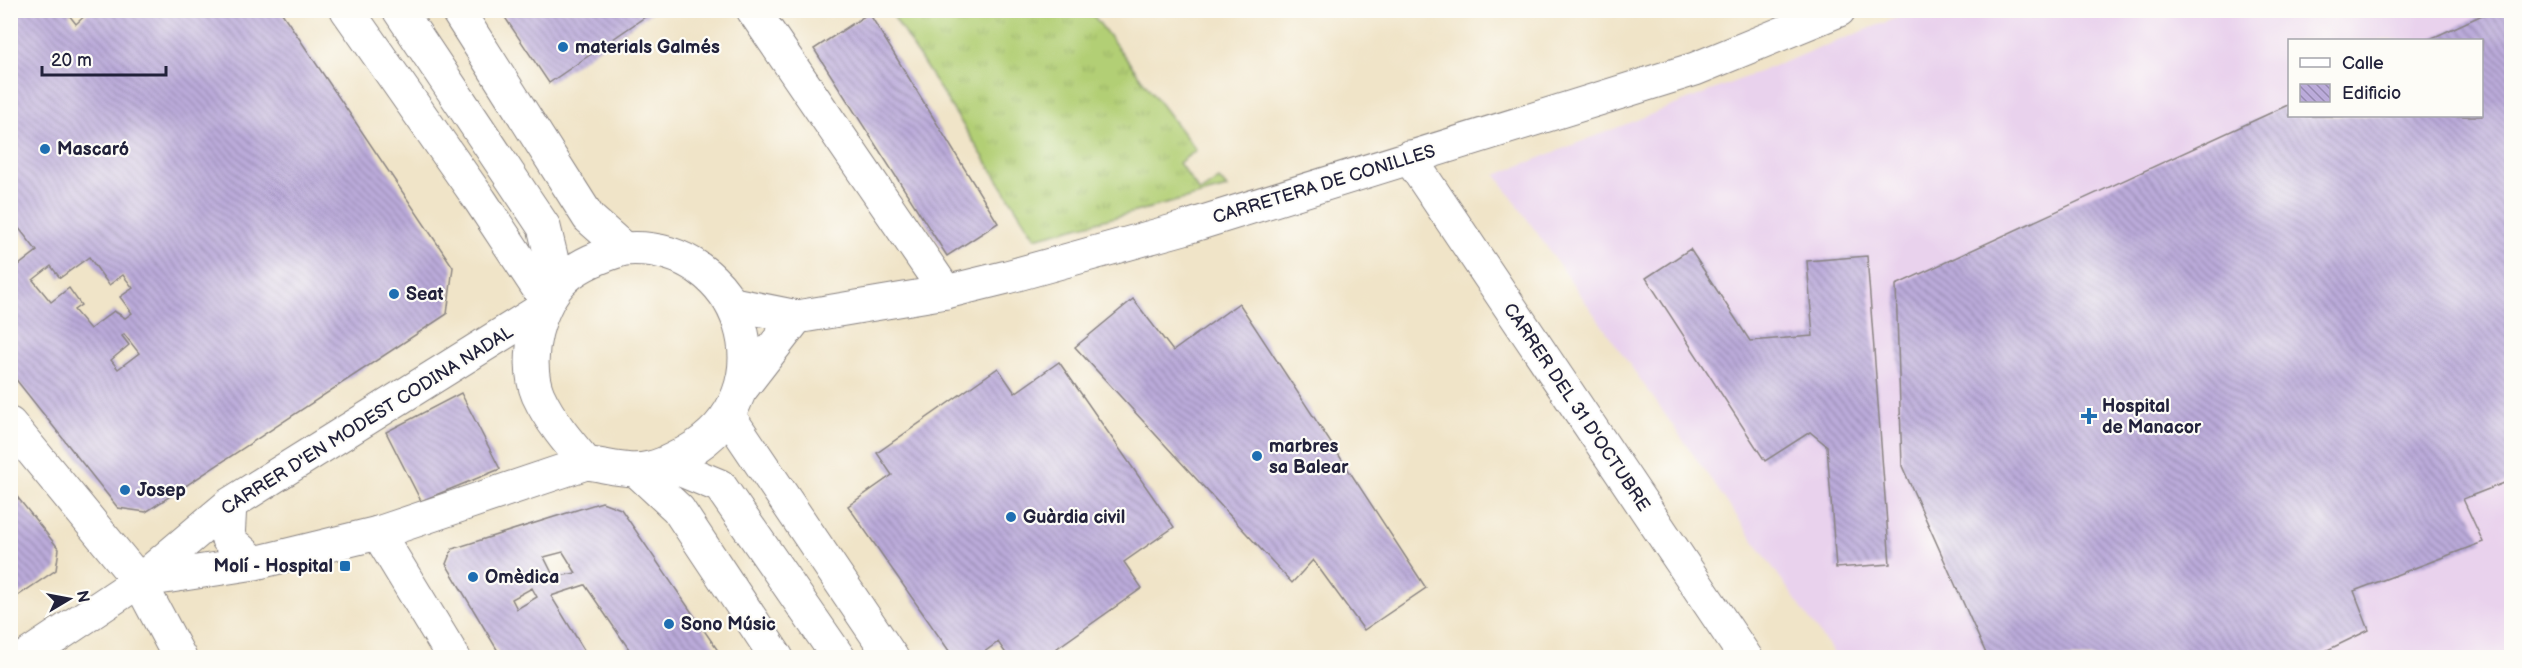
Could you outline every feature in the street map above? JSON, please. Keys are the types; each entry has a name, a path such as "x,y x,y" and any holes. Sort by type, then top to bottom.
{"main road":[{"path":"347,10 549,298"},
{"path":"399,10 543,227 549,298 531,351 537,393 555,426 586,463 651,467 720,486 839,657"},
{"path":"457,10 589,218 609,254"},
{"path":"753,10 946,292"},
{"name":"CARRETERA DE CONILLES","path":"796,317 946,292 1184,228 1695,69 1839,10"},
{"name":"CARRER DEL 31 D'OCTUBRE","path":"1409,157 1746,657"},
{"path":"543,227 609,254 672,254 713,279 733,304 746,345 729,411 720,486"},
{"name":"CARRER D'EN MODEST CODINA NADAL","path":"24,657 139,581 230,504 549,298 570,273 609,254"},
{"path":"651,467 707,441 796,317 733,304"},
{"path":"729,411 892,657"},
{"path":"10,424 139,581 180,657"},
{"name":"CARRER D'EN MODEST CODINA NADAL","path":"139,581 255,563 378,533 586,463"},
{"path":"651,467 777,657"},
{"path":"230,504 228,538 255,563"},
{"path":"378,533 454,657"}],"shaded area":[{"name":"Hospital de Manacor","path":"1914,11 2511,11 2511,657 1836,657 1496,175"}],"green space":[{"path":"890,11 1090,11 1196,150 1179,163 1200,192 1219,179 1227,188 1035,238"}],"building":[{"path":"10,10 74,10 69,15 76,24 91,10 280,10 453,267 447,314 146,512 118,508 10,372 10,263 15,268 37,251 18,227 10,233","holes":["89,257 109,285 123,275 133,288 120,297 132,313 125,318 114,311 90,329 74,310 81,305 69,288 51,302 33,280 51,266 60,278","124,334 139,353 118,369 111,360 129,345 122,336"]},
{"name":"materials Galmés","path":"500,10 655,10 549,83"},
{"path":"2493,10 2512,10 2512,480 2463,499 2483,542 2354,591 2369,630 2311,658 1988,658 1902,466 1896,285 2288,105 2288,117 2483,117 2483,39 2430,39"},
{"path":"869,13 998,223 947,256 814,49"},
{"path":"1690,249 1750,341 1813,336 1807,261 1867,256 1890,564 1836,568 1827,446 1810,432 1765,461 1646,278"},
{"name":"marbres sa Balear","path":"1133,299 1173,351 1239,303 1426,588 1364,630 1313,560 1292,583 1075,347"},
{"name":"Guàrdia civil","path":"1059,362 1174,527 1124,562 1142,588 1043,658 1009,658 998,642 976,658 954,658 848,506 892,475 877,453 998,368 1015,393"},
{"path":"461,393 500,469 421,501 386,432"},
{"path":"10,488 59,549 56,570 10,601"},
{"path":"602,502 621,509 723,658 635,658 585,585 551,596 589,658 502,658 446,564 452,549","holes":["563,552 576,573 554,577 544,557","532,588 537,597 517,609 512,599"]}],"place":[{"name":"materials Galmés","path":"563,47"},
{"name":"Mascaró","path":"45,149"},
{"name":"Seat","path":"394,294"},
{"name":"Hospital de Manacor","path":"2089,416"},
{"name":"marbres sa Balear","path":"1257,456"},
{"name":"Josep","path":"125,490"},
{"name":"Guàrdia civil","path":"1011,517"},
{"name":"Molí - Hospital","path":"345,566"},
{"name":"Omèdica","path":"473,577"},
{"name":"Sono Músic","path":"669,624"}]}
